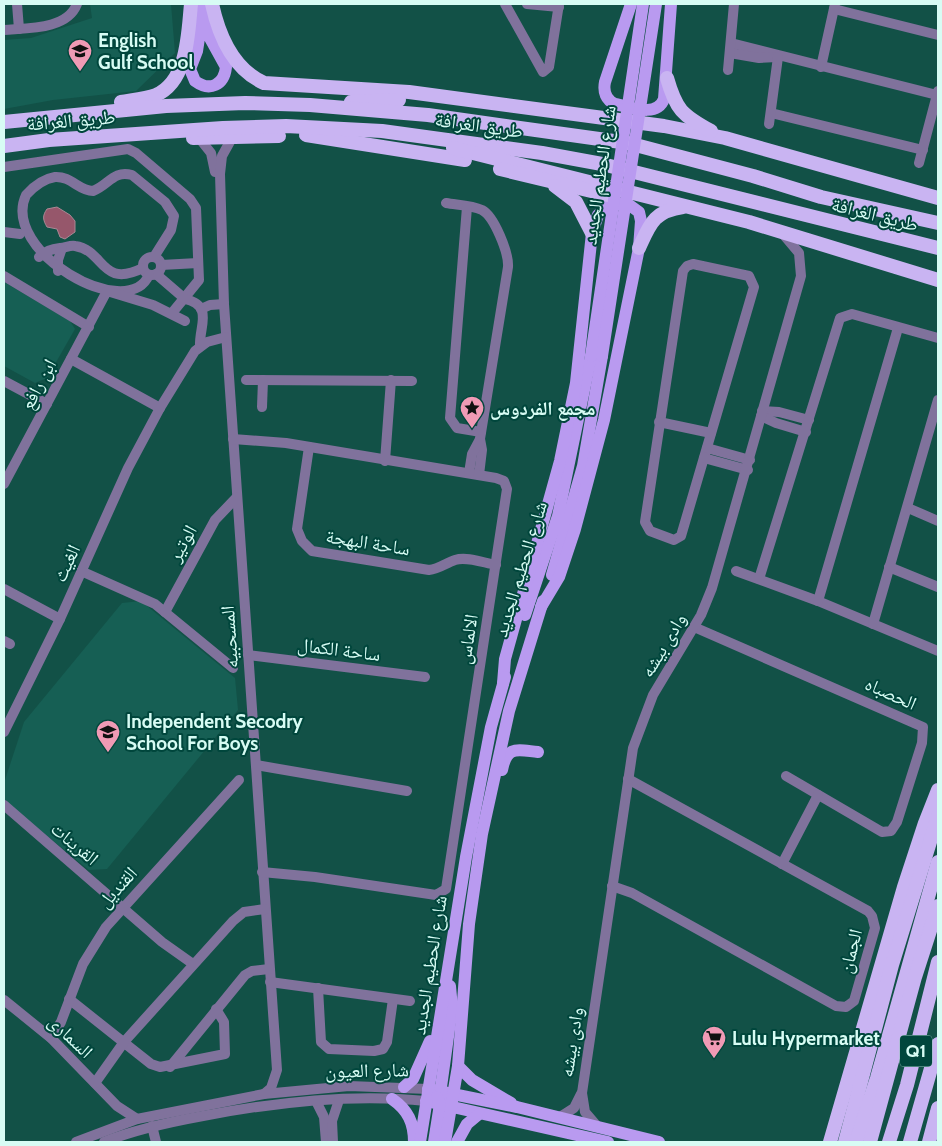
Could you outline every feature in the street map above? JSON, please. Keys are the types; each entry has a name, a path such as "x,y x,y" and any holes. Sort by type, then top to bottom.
{"highway":[{"path":"87,113 115,103 156,94 168,86 179,70 182,61 191,4"},
{"path":"212,4 219,29 232,54 245,71 264,83 409,92 610,118 725,138 938,198"},
{"path":"667,78 674,103 683,114 725,138"},
{"path":"310,105 453,98"},
{"name":"طريق الغرافة","path":"4,122 87,113 206,104 310,105 428,115 628,143 753,176 821,197 938,223"},
{"name":"طريق الغرافة","path":"4,146 115,135 277,127 382,131 542,152 602,164 938,248"},
{"path":"382,131 778,231 938,280"},
{"path":"115,135 130,138 232,138 300,134 449,156 543,181 651,205 665,201"},
{"path":"543,181 558,188 576,202 592,232"},
{"path":"640,248 648,228 655,218 664,211 688,207"},
{"path":"830,1142 904,887 938,790"},
{"path":"845,1142 892,965 938,816"},
{"path":"856,1142 877,1078 938,862"},
{"path":"870,1142 915,977 938,906"},
{"path":"894,1127 890,1115 891,1102 922,971 923,955"},
{"name":"Q1","path":"889,1142 907,1085 938,962"},
{"name":"Q1","path":"910,1142 938,1044"},
{"path":"870,1142 877,1078"},
{"path":"929,1142 938,1108"}],"main road":[{"path":"196,4 199,38 198,51 190,69 195,82 207,87 218,84 223,80 226,67 210,38 207,4"},
{"name":"شارع الحطيم الجديد","path":"420,1142 472,827 491,727 503,683 558,516 597,356 656,4"},
{"path":"634,5 604,87 607,98 615,104 655,110 663,102 667,78 672,6"},
{"name":"شارع الحطيم الجديد","path":"447,1092 458,1066 470,924 482,834 509,711 542,607 583,466 597,356 634,5"},
{"path":"503,683 505,659 560,461 576,383 592,232 603,208 618,203 628,204 639,212 641,221 640,248 604,420 575,529 559,577 542,607"},
{"path":"482,834 492,814 507,754 514,750 538,752"},
{"path":"445,1142 445,1106 452,1008 447,977"},
{"path":"404,1087 413,1079 423,1061 433,1029 440,1016"},
{"path":"458,1066 472,1080 517,1107"},
{"name":"شارع العيون","path":"427,1095 447,1092 560,1117 659,1142"},
{"name":"شارع العيون","path":"427,1095 445,1106 608,1142"},
{"path":"392,1099 409,1116 414,1142"},
{"path":"434,1142 445,1106"},
{"path":"457,1142 467,1124 479,1114"}],"street":[{"path":"17,4 19,29"},
{"path":"4,30 65,20 74,12 77,4"},
{"path":"505,4 543,72 549,67 559,5 527,4"},
{"path":"728,70 734,4"},
{"path":"821,67 834,6 938,35"},
{"path":"730,48 759,49 778,57 938,93 919,163"},
{"path":"778,57 770,118 922,150"},
{"name":"المسحبيه","path":"199,138 214,161 219,200 226,337 277,1070 280,1078 291,1092"},
{"name":"المسحبيه","path":"219,200 221,160 232,138"},
{"path":"4,167 128,149 136,153 164,176 195,205 199,280 188,298 172,313"},
{"path":"55,160 56,177"},
{"path":"107,291 137,287 144,282 154,268 171,230 174,221 170,207 138,179 126,173 113,176 93,191 83,189 64,178 56,177 40,182 24,197 19,208 18,221 20,234 39,257 58,272 83,285 172,313 184,321"},
{"path":"151,190 164,176"},
{"path":"446,203 481,210 489,216 506,250 508,261 480,435 472,454 474,474"},
{"path":"467,207 450,418 457,428 480,435"},
{"name":"وادى بيشه","path":"597,1126 585,1112 582,1093 633,748 645,712 694,627 712,588 749,465 800,281 802,264 799,253 792,243 778,231"},
{"path":"4,232 20,234"},
{"path":"39,257 47,251 71,246 81,247 114,274 127,275 154,268 198,263"},
{"path":"58,272 58,260 62,248"},
{"path":"693,264 744,274 752,279 754,287 711,433 681,536 672,540 648,530 645,522 684,268 693,264"},
{"path":"154,268 201,309 204,319 200,346"},
{"path":"4,276 89,327"},
{"name":"ابن رافع","path":"4,484 107,291"},
{"path":"201,309 210,305 224,304"},
{"path":"759,579 840,318 852,314 938,338"},
{"path":"818,601 898,328"},
{"path":"200,346 216,338 226,337"},
{"name":"الغيث","path":"4,732 60,619 128,468 160,408 190,358 200,346"},
{"path":"71,359 160,408"},
{"path":"246,380 412,381"},
{"path":"262,407 263,380"},
{"path":"383,460 391,380"},
{"path":"4,381 47,404"},
{"path":"873,624 938,400"},
{"path":"762,413 779,412 809,420"},
{"path":"762,413 776,423 806,432"},
{"path":"659,422 711,433"},
{"name":"الالماس","path":"233,439 309,447 474,474 500,479 506,485 496,565 446,890 436,895 316,877 262,872"},
{"name":"ساحة البهجة","path":"309,447 297,529 302,541 312,551 429,570 437,569 456,560 465,559 496,565"},
{"path":"707,448 749,465"},
{"path":"704,458 749,465"},
{"name":"الوتير","path":"165,612 215,520 237,497"},
{"path":"908,508 938,521"},
{"path":"889,567 938,587"},
{"path":"81,571 144,598 165,612 233,668"},
{"path":"736,571 818,601 938,651"},
{"path":"4,589 60,619"},
{"name":"الحصباه","path":"694,627 923,727 922,743 897,822 891,831 882,832 786,776"},
{"name":"ساحة الكمال","path":"248,655 425,677"},
{"path":"256,766 407,791"},
{"name":"الجمان","path":"612,886 632,894 836,1006 846,1007 856,996 875,928 872,916 863,907 628,779"},
{"name":"القنديل","path":"51,1038 61,1022 83,964 106,927 122,906 239,780"},
{"path":"782,864 818,795"},
{"name":"القرينات","path":"4,805 162,942 193,964"},
{"path":"95,1083 124,1042 238,916 251,910 265,909"},
{"path":"170,1067 248,972 269,969"},
{"path":"270,982 410,1001"},
{"path":"318,988 321,1042 329,1050 374,1051 382,1049 387,1042 393,999"},
{"path":"69,999 151,1064 160,1067 170,1067 225,1054 224,1022 216,1009"},
{"name":"السمارى","path":"4,1000 51,1038 112,1100 137,1119"},
{"path":"264,1094 271,1088 277,1070"},
{"name":"شارع العيون","path":"76,1142 137,1119 264,1094 349,1086 404,1087 427,1095"},
{"name":"وادى بيشه","path":"560,1117 574,1108 582,1093"},
{"name":"شارع العيون","path":"104,1142 152,1126 240,1109 316,1101 392,1099 427,1095"},
{"path":"112,1100 115,1112 112,1127"},
{"path":"326,1142 329,1125 339,1100"},
{"path":"316,1101 329,1125 333,1142"},
{"path":"152,1126 156,1142"}],"shaded area":[{"name":"English Gulf School","path":"90,4 171,4 175,53 136,91 53,100 4,109 4,40 31,38 92,18"},
{"path":"57,207 70,215 75,221 75,232 65,239 60,237 57,229 47,227 44,220 44,214 47,209"},
{"path":"4,282 70,321 75,329 47,378 35,383 4,366"},
{"name":"Independent Secodry School For Boys","path":"141,601 235,678 238,710 107,869 89,870 4,801 4,783 24,722 122,603"}],"place":[{"name":"English Gulf School","path":"80,72"},
{"name":"مجمع الفردوس","path":"472,429"},
{"name":"Independent Secodry School For Boys","path":"108,753"},
{"name":"Lulu Hypermarket","path":"714,1059"}]}
